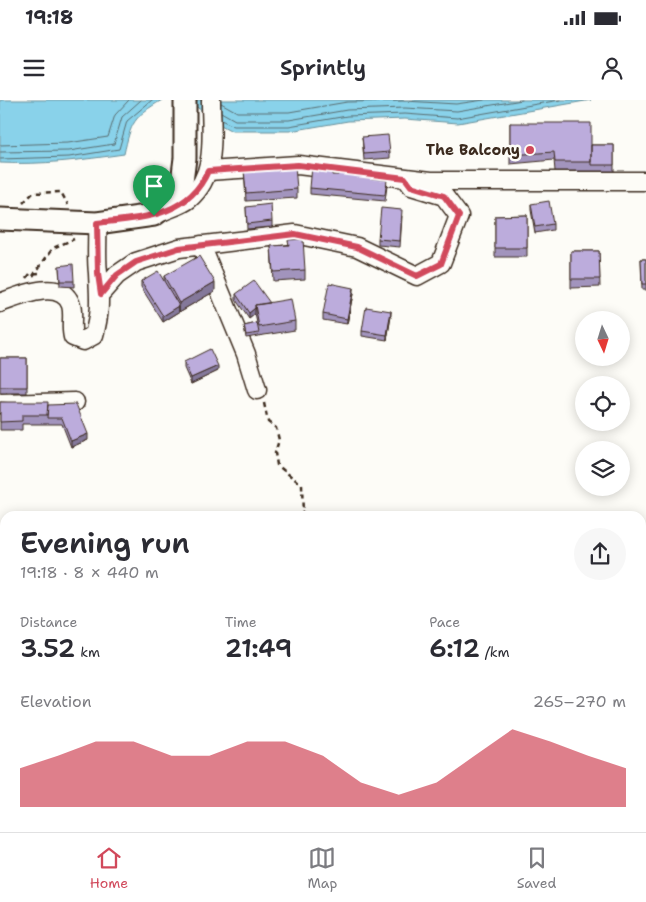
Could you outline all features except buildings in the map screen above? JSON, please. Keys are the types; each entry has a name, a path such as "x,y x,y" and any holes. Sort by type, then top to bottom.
{"main road":[{"path":"0,220 97,226 154,216 170,202 182,182 186,158 184,100"}],"street":[{"path":"154,216 188,200 202,185 210,164 211,100"},
{"path":"210,164 298,165 431,181 646,182"},
{"path":"101,294 117,275 136,262 179,248 295,234 357,247 417,276 441,264 459,216 444,196 411,186 405,178"},
{"path":"0,304 20,296 44,290 57,291 67,297 72,308 70,326 73,337 84,341 94,334 99,317 101,294 98,274 97,226"},
{"path":"200,245 246,354 256,386"},
{"path":"0,404 75,402"}],"path":[{"path":"22,205 33,193 62,192 70,209"},
{"path":"20,296 54,248 97,226"},
{"path":"30,274 37,273"},
{"path":"256,386 260,383 268,422 276,428 278,434 279,440 275,453 277,465 302,485 303,511"}],"water":[{"path":"0,100 162,100 139,116 131,128 124,154 62,161 0,163"},
{"path":"183,100 591,100 458,123 405,119 348,121 290,131 232,131 217,123 193,104"}],"place":[{"name":"The Balcony","path":"530,150"}],"route":[{"path":"298,165 405,178 411,186 444,196 459,216 441,264 417,276 357,247 295,234 179,248 136,262 117,275 101,294 98,274 97,223 154,216 188,200 202,185 208,171 298,165"}]}
